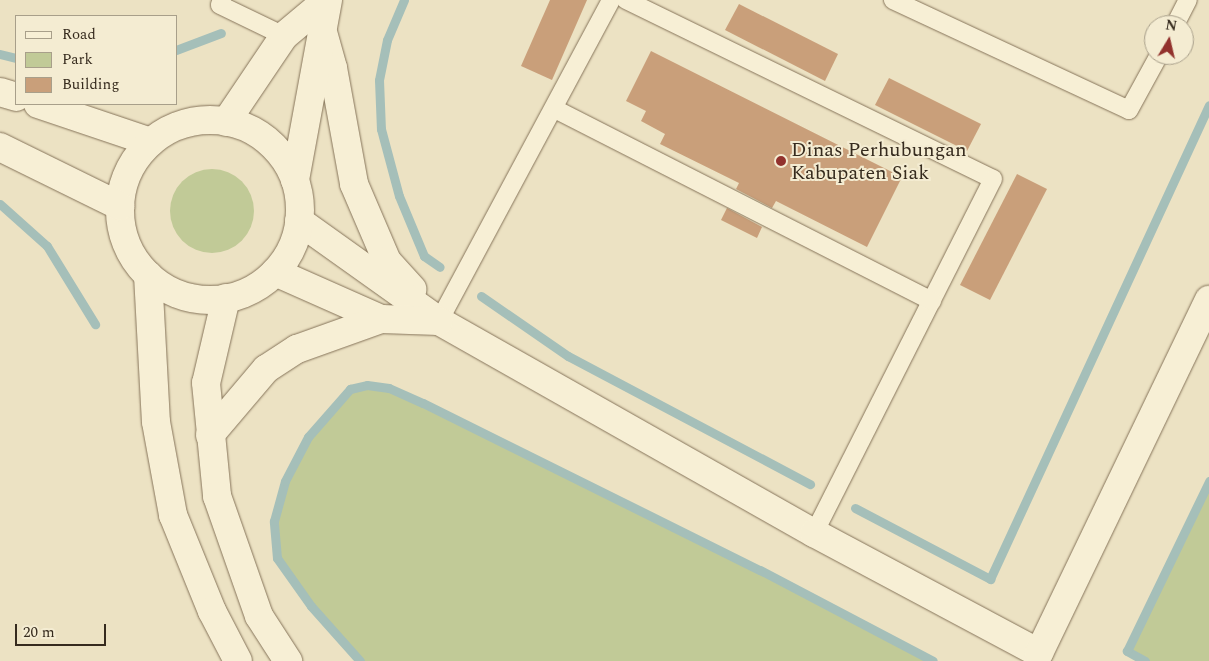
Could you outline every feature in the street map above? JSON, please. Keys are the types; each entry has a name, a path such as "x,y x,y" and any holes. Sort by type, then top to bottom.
{"street":[{"path":"226,122 284,36 325,8"},
{"path":"295,180 284,159 268,142 226,122 186,124 151,142 129,170 120,206 126,243 148,275 184,296 226,298 253,289 275,272 295,239 299,221 295,180 325,8"},
{"path":"325,8 333,68 354,184 387,261 439,321"},
{"path":"0,92 15,97"},
{"path":"41,105 151,142"},
{"path":"0,147 120,206"},
{"path":"299,221 439,321 1042,658 1209,300"},
{"path":"275,272 381,319"},
{"path":"148,275 156,422 173,514 212,612 238,661"},
{"path":"226,298 206,383 216,496 259,616 288,661"},
{"path":"210,435 266,369 297,349 381,319 439,321"}],"lane":[{"path":"439,321 555,109 611,0"},
{"path":"626,0 993,179 814,532"},
{"path":"893,0 1129,110 1154,65"},
{"path":"1180,15 1188,0"},
{"path":"216,2 284,36"},
{"path":"555,109 932,301"}],"green space":[{"path":"212,169 228,172 242,181 251,195 254,211 251,227 242,241 228,250 212,253 196,250 182,241 173,227 170,211 173,195 182,181 196,172"},
{"path":"367,385 389,388 423,403 760,570 933,661 360,661 311,606 277,558 274,521 285,481 308,437 350,389"},
{"path":"1209,481 1209,661 1145,661 1127,651"}],"building":[{"path":"550,0 587,0 552,80 521,66"},
{"path":"739,4 838,54 825,81 725,30"},
{"name":"Dinas Perhubungan Kabupaten Siak","path":"651,51 902,177 867,247 776,201 772,208 736,189 739,183 660,144 665,134 641,121 646,111 626,101"},
{"path":"889,78 981,124 967,151 875,105"},
{"path":"1017,174 1047,189 990,300 960,285"},
{"path":"727,208 762,227 757,238 721,220"}],"waterway":[{"path":"404,0 387,40 379,80 381,129 399,196 424,256 440,267"},
{"path":"178,49 221,33"},
{"path":"0,54 15,58"},
{"path":"855,508 990,579 1209,105"},
{"path":"0,204 47,246 95,324"},
{"path":"481,296 568,356 810,484"},
{"path":"360,661 311,606 277,558 274,521 285,481 308,437 350,389 367,385 389,388 423,403 760,570 933,661"},
{"path":"1145,661 1127,651 1209,481"}],"place":[{"name":"Dinas Perhubungan Kabupaten Siak","path":"781,161"}]}
